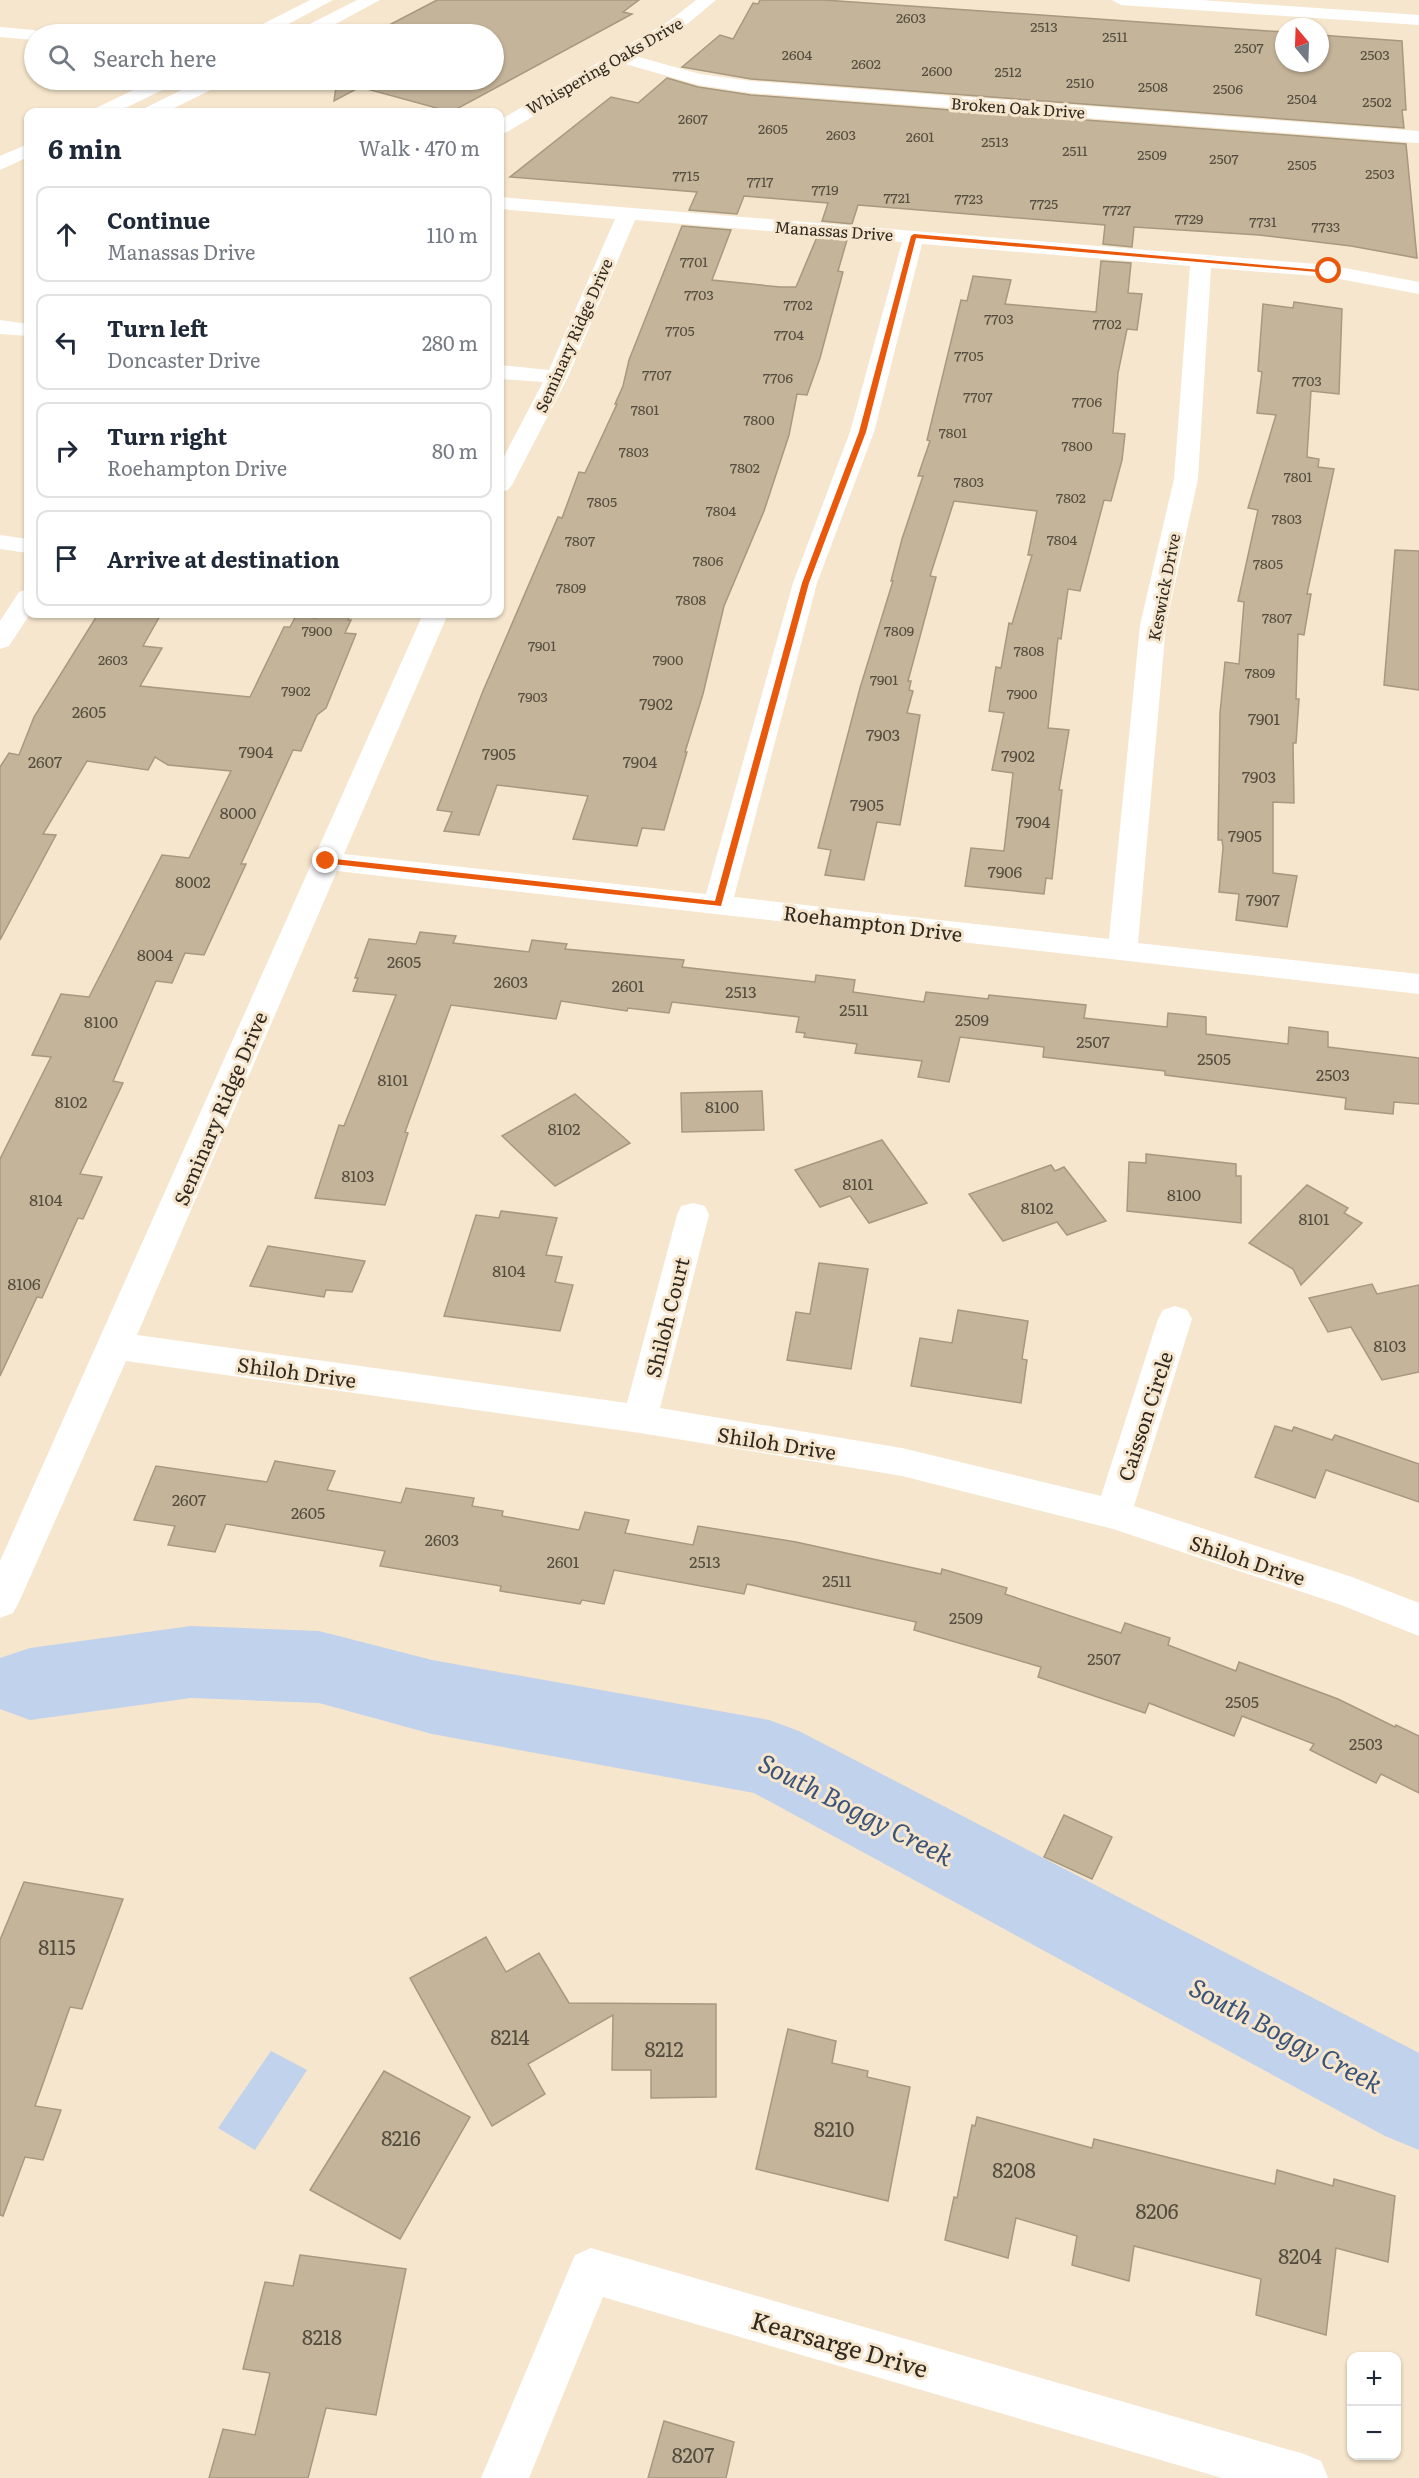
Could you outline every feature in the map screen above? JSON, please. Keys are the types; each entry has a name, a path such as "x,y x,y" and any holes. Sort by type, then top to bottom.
{"street":[{"path":"277,24 324,0"},
{"path":"324,24 371,0"},
{"name":"Whispering Oaks Drive","path":"504,126 674,26 707,0"},
{"path":"1121,0 1419,21"},
{"path":"0,32 24,34"},
{"name":"Broken Oak Drive","path":"620,57 698,79 752,87 1419,137"},
{"path":"111,108 148,90"},
{"path":"160,108 196,90"},
{"path":"0,164 24,152"},
{"name":"Manassas Drive","path":"504,203 1329,271 1419,288"},
{"name":"Seminary Ridge Drive","path":"504,477 557,377 627,214"},
{"path":"718,904 805,583 862,432 914,236"},
{"name":"Keswick Drive","path":"1122,951 1153,625 1186,479 1201,260"},
{"path":"0,327 24,330"},
{"path":"504,372 557,377"},
{"path":"0,542 24,545"},
{"path":"0,641 24,603"},
{"name":"Seminary Ridge Drive","path":"0,1602 117,1346 433,618"},
{"name":"Roehampton Drive","path":"326,861 1419,984"},
{"name":"Shiloh Court","path":"640,1419 693,1215"},
{"name":"Caisson Circle","path":"1113,1514 1175,1319"},
{"name":"Shiloh Drive","path":"117,1346 640,1419 902,1462 1113,1514 1352,1593 1419,1620"},
{"name":"Kearsarge Drive","path":"505,2478 591,2271 1304,2478"}],"water":[{"path":"271,2051 307,2070 255,2150 218,2128"}],"building":[{"path":"437,0 639,0 623,12 632,14 504,83 504,24 391,24"},
{"path":"760,0 824,0 1275,31 1275,72 1329,72 1329,36 1402,41 1406,110 1402,110 1404,128 751,79 682,67 720,35 733,39 753,3 758,4"},
{"path":"667,78 698,87 751,95 1406,144 1417,258 1351,246 1259,235 1134,227 1132,247 1103,244 1105,225 858,205 852,224 822,221 828,203 744,196 737,214 689,210 697,192 510,177 611,97 638,103"},
{"path":"336,90 354,90 334,101"},
{"path":"371,90 492,90 458,108 436,108"},
{"path":"682,226 731,230 712,280 780,287 796,287 817,237 847,240 838,271 843,272 820,358 807,395 797,394 789,435 764,511 724,606 703,694 664,830 642,828 637,846 573,839 588,796 497,785 479,835 444,831 452,812 437,810 483,691 558,517 562,518 579,472 585,473 617,404 615,404 623,386 629,360"},
{"path":"1101,261 1131,263 1128,293 1142,294 1137,330 1127,329 1118,373 1113,433 1125,434 1122,460 1111,501 1104,500 1080,591 1068,589 1061,639 1058,638 1048,728 1069,730 1059,790 1062,790 1052,879 1046,878 1044,894 965,886 971,848 1004,851 1013,773 992,770 1004,713 989,711 996,667 1001,668 1009,623 1012,624 1032,555 1028,555 1037,511 954,501 930,576 936,577 908,681 911,681 909,690 913,691 907,713 920,715 900,825 877,822 864,880 825,875 831,850 818,848 860,688 893,581 891,581 902,539 923,476 918,476 930,441 927,440 961,300 967,301 973,276 1011,280 1005,304 1096,312"},
{"path":"1294,302 1342,309 1339,394 1311,391 1307,457 1319,459 1318,467 1334,469 1307,594 1311,594 1304,635 1298,634 1296,699 1299,699 1296,743 1293,743 1294,803 1273,802 1273,873 1297,876 1287,927 1236,920 1239,894 1219,892 1223,848 1222,840 1218,840 1220,713 1225,662 1239,664 1244,602 1238,601 1258,510 1248,508 1276,415 1257,413 1262,372 1258,371 1263,304 1293,308"},
{"path":"1395,550 1419,551 1419,690 1384,685"},
{"path":"96,618 159,618 143,646 162,648 140,686 250,697 284,627 290,627 295,618 349,618 348,620 351,620 345,633 356,634 326,708 317,715 301,751 293,750 241,864 246,864 204,955 185,953 172,983 156,981 113,1081 123,1083 80,1174 102,1177 83,1219 78,1218 42,1298 37,1297 0,1376 0,1159 51,1057 32,1055 61,994 89,997 162,855 189,858 231,771 168,765 155,757 148,770 87,761 43,834 56,835 0,940 0,767 9,753 19,755 34,717"},
{"path":"420,932 456,936 453,943 529,952 532,940 567,944 565,949 684,960 682,967 815,982 816,975 855,980 853,992 924,1002 926,992 988,999 989,995 1086,1005 1084,1018 1167,1027 1168,1013 1206,1017 1206,1034 1288,1044 1289,1027 1328,1032 1328,1047 1419,1058 1419,1104 1394,1102 1393,1114 1345,1109 1346,1098 1165,1075 1165,1071 1043,1057 1044,1047 960,1037 949,1082 918,1077 922,1061 855,1053 857,1044 804,1037 805,1033 796,1032 799,1017 672,1002 669,1013 628,1008 627,1011 561,1001 556,1019 451,1005 405,1132 408,1133 385,1205 315,1198 339,1125 344,1126 396,995 353,991 358,978 355,978 369,939 416,944"},
{"path":"762,1091 764,1130 682,1132 681,1093"},
{"path":"575,1094 630,1143 555,1186 502,1136"},
{"path":"882,1140 927,1203 869,1223 850,1196 820,1207 795,1170"},
{"path":"1146,1154 1236,1164 1236,1176 1241,1176 1241,1223 1127,1211 1129,1162 1146,1163"},
{"path":"1051,1165 1055,1171 1064,1167 1106,1221 1067,1235 1057,1222 1003,1241 969,1194"},
{"path":"1307,1185 1348,1208 1344,1213 1362,1223 1301,1285 1293,1269 1249,1243"},
{"path":"501,1211 557,1218 546,1255 562,1257 555,1282 573,1285 560,1331 444,1316 476,1215 499,1218"},
{"path":"268,1246 365,1261 352,1292 326,1290 324,1297 250,1286"},
{"path":"819,1263 868,1269 851,1369 787,1360 796,1312 810,1314"},
{"path":"1372,1284 1377,1294 1419,1285 1419,1372 1382,1380 1351,1327 1328,1332 1309,1298"},
{"path":"958,1310 1028,1321 1022,1359 1027,1360 1021,1403 911,1386 920,1338 952,1343"},
{"path":"1275,1426 1292,1431 1294,1427 1332,1440 1335,1435 1419,1464 1419,1502 1326,1470 1315,1498 1255,1477"},
{"path":"275,1461 335,1471 327,1490 401,1503 406,1488 474,1498 472,1506 503,1511 502,1516 579,1530 585,1512 629,1520 625,1533 693,1545 698,1526 796,1542 941,1574 942,1569 1007,1588 1005,1594 1121,1633 1125,1623 1170,1638 1168,1645 1236,1671 1239,1662 1338,1699 1395,1727 1396,1725 1419,1736 1419,1793 1381,1774 1376,1783 1310,1750 1314,1744 1242,1716 1234,1736 1149,1703 1145,1713 1038,1677 1041,1667 914,1630 916,1622 747,1584 744,1594 614,1570 604,1604 582,1600 580,1604 500,1591 501,1586 380,1566 385,1551 226,1524 215,1552 168,1545 175,1526 134,1520 156,1466 267,1482"},
{"path":"1064,1815 1112,1837 1092,1879 1044,1857"},
{"path":"24,1882 123,1899 82,2009 70,2007 35,2106 61,2110 43,2160 25,2157 3,2216 0,2215 0,1940"},
{"path":"486,1937 506,1972 539,1953 569,2003 716,2004 716,2097 651,2098 651,2070 612,2070 613,2015 528,2064 545,2094 492,2126 410,1978"},
{"path":"788,2029 836,2041 832,2063 868,2071 867,2077 910,2087 888,2201 756,2169"},
{"path":"384,2071 470,2117 400,2239 310,2190"},
{"path":"977,2117 1092,2148 1094,2139 1275,2184 1277,2170 1333,2186 1334,2179 1395,2196 1388,2262 1336,2248 1326,2335 1256,2315 1261,2279 1134,2246 1129,2281 1072,2265 1077,2236 1016,2218 1008,2258 945,2240 954,2197 957,2198 972,2125 975,2126"},
{"path":"300,2255 406,2269 376,2415 326,2408 308,2478 209,2478 223,2429 255,2435 270,2373 243,2369 265,2282 293,2286"},
{"path":"664,2421 734,2442 726,2478 648,2478"}],"waterway":[{"name":"South Boggy Creek","path":"30,1684 191,1662 319,1667 432,1697 769,1758 1419,2103"}],"route":[{"path":"326,861 718,904 805,583 862,432 914,236 1329,271"}]}
